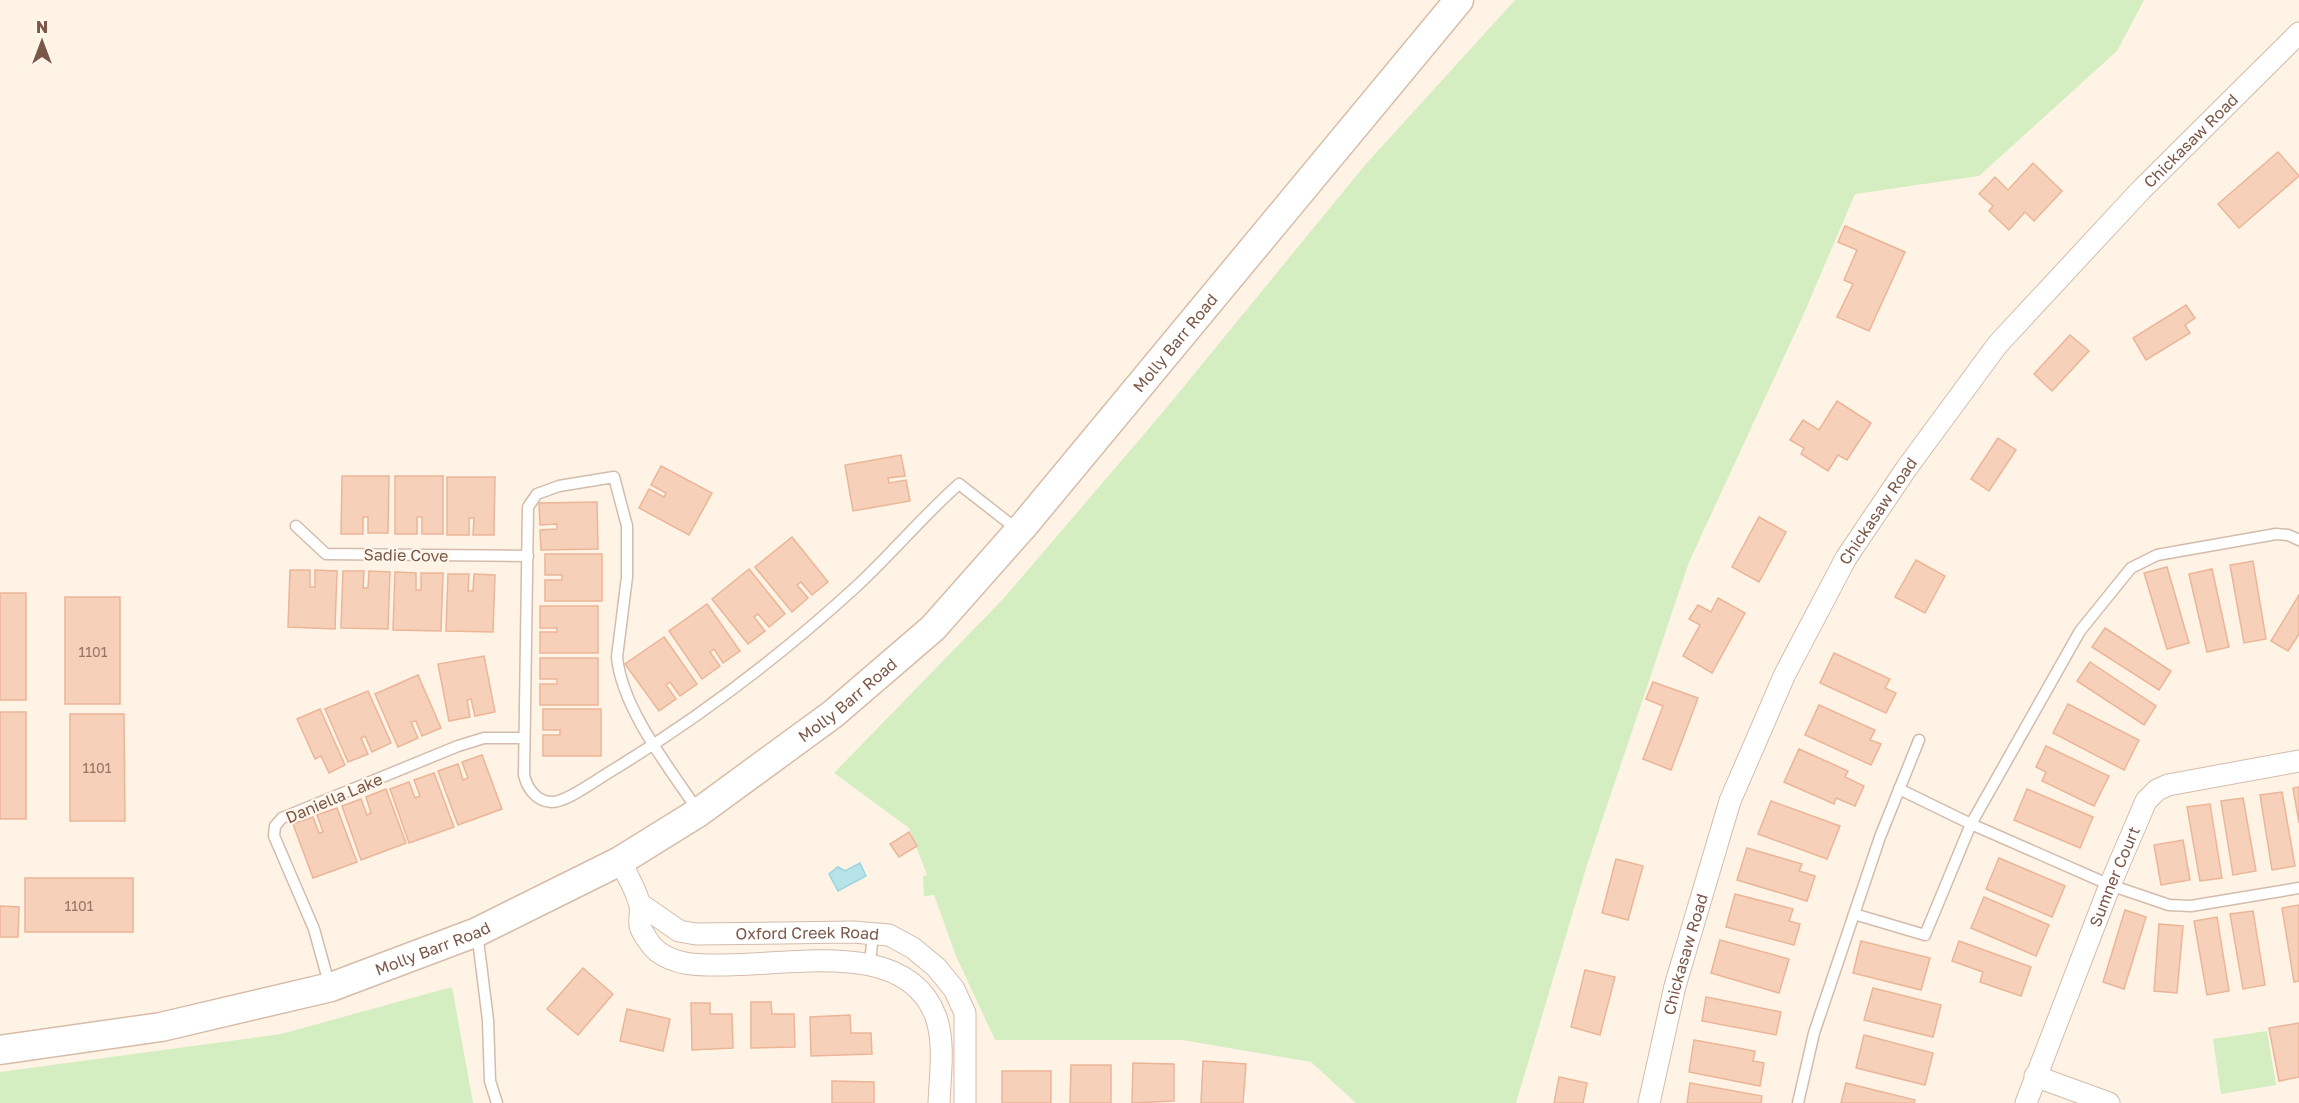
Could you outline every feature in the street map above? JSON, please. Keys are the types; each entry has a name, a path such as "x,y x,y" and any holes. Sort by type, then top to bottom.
{"main road":[{"name":"Molly Barr Road","path":"0,1050 161,1027 331,987 477,932 621,861 699,812 832,714 933,628 1019,531 1458,0"}],"street":[{"name":"Chickasaw Road","path":"1649,1103 1675,986 1730,801 1785,674 1846,558 1906,469 1998,344 2141,190 2299,33"},
{"name":"Sumner Court","path":"2026,1103 2110,885 2146,801 2157,790 2168,785 2299,761"},
{"name":"Oxford Creek Road","path":"621,861 640,904 640,927 657,951 685,964 728,965 826,961 870,964 898,974 921,991 936,1017 941,1049 939,1103"},
{"name":"Oxford Creek Road","path":"640,904 679,931 696,934 873,933 889,935 913,948 936,968 954,989 965,1013 966,1103"},
{"path":"2035,1076 2109,1103"}],"lane":[{"path":"699,812 654,745 624,688 618,670 617,657 628,562 627,526 614,477 559,486 537,494 528,507 524,775 527,786 539,798 552,802 573,794 654,745 752,676 860,583 959,484 1019,531"},
{"name":"Sadie Cove","path":"296,526 326,554 528,556"},
{"path":"1854,914 1925,935 1971,824 2080,631 2131,568 2157,555 2276,534 2288,535 2299,540"},
{"name":"Daniella Lake","path":"331,987 314,929 274,836 275,826 282,818 458,746 484,738 525,738"},
{"path":"1798,1103 1814,1034 1854,914 1919,740"},
{"path":"1899,789 1971,824 2110,885 2169,905 2190,906 2299,888"},
{"path":"477,932 488,1020 490,1081 496,1103"},
{"path":"870,964 873,933"}],"green space":[{"path":"1515,0 2144,0 2117,51 1979,176 1855,194 1802,318 1689,562 1587,865 1516,1103 1356,1103 1311,1062 1182,1040 995,1040 956,956 934,895 924,896 923,876 927,875 909,828 834,773 1004,598 1163,412 1365,165"},
{"path":"452,987 473,1103 0,1103 0,1072 281,1034"},
{"path":"2267,1031 2276,1085 2221,1094 2213,1039"}],"water":[{"path":"860,863 866,876 838,891 829,874 838,867 845,871"}],"building":[{"path":"2278,152 2299,176 2239,228 2218,204"},
{"path":"2033,163 2062,191 2034,221 2025,212 2009,230 1989,211 1993,206 1979,194 1995,177 2008,190"},
{"path":"1845,226 1905,252 1869,331 1837,317 1853,284 1844,280 1857,250 1838,242"},
{"path":"2186,305 2195,318 2185,325 2190,333 2146,360 2133,338"},
{"path":"2070,335 2089,351 2052,391 2034,374"},
{"path":"1837,401 1871,423 1847,460 1838,455 1828,471 1801,454 1804,448 1790,440 1803,420 1819,430"},
{"path":"1998,438 2016,450 1989,491 1971,479"},
{"path":"901,455 905,476 888,478 889,483 906,480 910,501 853,511 845,465"},
{"path":"661,466 712,493 689,535 639,508 649,489 664,497 666,493 651,485"},
{"path":"342,476 389,476 388,533 368,533 368,517 363,517 363,534 341,534"},
{"path":"395,476 443,476 443,534 422,534 422,517 417,517 417,534 395,534"},
{"path":"447,477 495,477 494,535 473,535 474,518 469,518 469,535 447,535"},
{"path":"597,502 598,549 541,550 540,530 557,529 557,524 540,525 539,503"},
{"path":"1759,517 1786,532 1759,582 1732,567"},
{"path":"792,537 828,582 812,595 801,582 797,585 808,598 792,612 755,567"},
{"path":"545,554 602,554 602,601 545,601 545,580 562,580 562,575 545,575"},
{"path":"1916,560 1945,576 1925,613 1895,597"},
{"path":"2253,561 2266,639 2244,643 2230,565"},
{"path":"2167,567 2189,643 2167,649 2144,573"},
{"path":"749,569 785,614 769,627 758,614 754,617 765,631 748,644 712,599"},
{"path":"2212,569 2229,647 2207,652 2189,574"},
{"path":"290,570 310,570 310,587 315,587 315,570 337,571 335,629 288,627"},
{"path":"343,571 364,571 363,588 368,588 369,571 390,572 388,629 341,628"},
{"path":"395,572 416,573 416,590 421,590 421,573 443,573 441,631 393,630"},
{"path":"448,574 469,574 468,591 473,591 474,574 495,575 493,632 446,631"},
{"path":"0,593 26,593 26,700 0,700"},
{"path":"2299,595 2299,634 2288,651 2271,641"},
{"path":"65,597 120,597 120,704 65,704"},
{"path":"1718,598 1745,613 1712,673 1683,656 1700,625 1689,619 1698,605 1711,612"},
{"path":"707,604 740,651 723,663 714,649 710,652 720,666 702,679 669,631"},
{"path":"540,606 598,606 598,653 540,653 540,632 557,632 557,628 540,628"},
{"path":"2105,628 2171,671 2159,690 2092,647"},
{"path":"664,637 697,684 680,696 670,682 666,685 676,699 659,711 625,664"},
{"path":"1834,653 1890,679 1885,688 1896,693 1886,713 1820,683"},
{"path":"484,656 495,712 475,716 471,699 467,700 470,717 449,721 438,664"},
{"path":"540,658 598,658 598,705 540,705 540,684 557,684 557,679 540,679"},
{"path":"2090,662 2156,706 2144,725 2077,681"},
{"path":"418,675 441,728 422,736 416,721 411,722 418,738 398,747 375,694"},
{"path":"1653,682 1698,698 1671,770 1643,759 1663,706 1646,699"},
{"path":"368,691 391,743 372,752 365,736 361,738 368,754 348,762 325,709"},
{"path":"2068,704 2139,740 2124,770 2053,733"},
{"path":"1819,705 1875,730 1870,740 1881,744 1871,765 1805,735"},
{"path":"320,709 345,765 329,773 321,756 315,759 297,719"},
{"path":"543,709 601,709 601,756 543,756 543,735 560,735 560,730 543,730"},
{"path":"0,712 26,712 26,819 0,819"},
{"path":"70,714 124,714 125,821 70,821"},
{"path":"2046,746 2109,776 2094,806 2042,781 2046,772 2036,767"},
{"path":"1799,749 1848,771 1845,777 1864,786 1855,806 1836,798 1834,804 1784,782"},
{"path":"482,755 502,809 458,825 438,771 458,764 463,780 468,778 462,762"},
{"path":"434,773 454,827 409,843 390,789 409,782 415,798 420,796 414,780"},
{"path":"2299,787 2299,823 2293,788"},
{"path":"386,789 406,843 361,860 342,806 361,799 367,815 371,813 366,797"},
{"path":"2027,789 2093,817 2080,848 2014,820"},
{"path":"2282,792 2295,866 2272,870 2260,795"},
{"path":"2243,798 2256,871 2233,875 2221,801"},
{"path":"1771,801 1840,826 1827,859 1758,834"},
{"path":"2210,804 2222,878 2200,881 2187,807"},
{"path":"337,808 357,862 313,878 293,824 313,817 319,833 323,832 317,815"},
{"path":"909,832 917,846 899,857 890,844"},
{"path":"2183,840 2190,880 2161,885 2154,845"},
{"path":"1747,848 1802,864 1799,871 1815,876 1807,901 1737,880"},
{"path":"1999,858 2065,886 2052,917 1986,889"},
{"path":"1616,859 1643,866 1628,920 1602,913"},
{"path":"25,878 133,878 133,932 25,932"},
{"path":"1735,894 1793,909 1789,921 1800,924 1794,945 1726,927"},
{"path":"1984,897 2049,925 2036,956 1971,928"},
{"path":"2299,905 2299,981 2294,982 2282,908"},
{"path":"0,906 19,907 18,937 0,937"},
{"path":"2125,910 2146,917 2124,989 2103,982"},
{"path":"2253,911 2265,985 2243,989 2230,914"},
{"path":"2217,917 2229,991 2207,995 2194,921"},
{"path":"2159,924 2183,926 2177,993 2154,991"},
{"path":"1720,940 1789,959 1779,993 1711,973"},
{"path":"1861,941 1930,958 1921,990 1853,973"},
{"path":"1959,941 2031,967 2021,996 1980,982 1983,972 1952,961"},
{"path":"583,968 613,994 578,1035 547,1009"},
{"path":"1585,970 1615,977 1600,1035 1571,1027"},
{"path":"1873,988 1941,1005 1933,1037 1864,1020"},
{"path":"1706,997 1781,1012 1776,1035 1702,1021"},
{"path":"751,1002 771,1002 772,1014 794,1014 795,1047 751,1048"},
{"path":"691,1003 710,1003 710,1014 732,1014 733,1048 692,1050"},
{"path":"627,1009 670,1019 663,1051 620,1041"},
{"path":"850,1015 851,1033 871,1033 872,1054 811,1056 810,1017"},
{"path":"2299,1023 2299,1077 2279,1081 2269,1028"},
{"path":"1864,1035 1933,1053 1925,1085 1856,1068"},
{"path":"1694,1040 1755,1051 1753,1061 1764,1063 1760,1086 1689,1072"},
{"path":"1203,1061 1246,1064 1243,1103 1201,1103"},
{"path":"1133,1063 1174,1064 1174,1101 1132,1103"},
{"path":"1071,1065 1111,1065 1111,1103 1070,1103"},
{"path":"1002,1071 1051,1071 1051,1103 1002,1103"},
{"path":"1559,1077 1587,1083 1583,1103 1554,1103"},
{"path":"832,1081 874,1082 874,1103 832,1103"},
{"path":"1690,1083 1762,1096 1761,1103 1687,1103"},
{"path":"1846,1083 1915,1100 1914,1103 1841,1103"}]}
